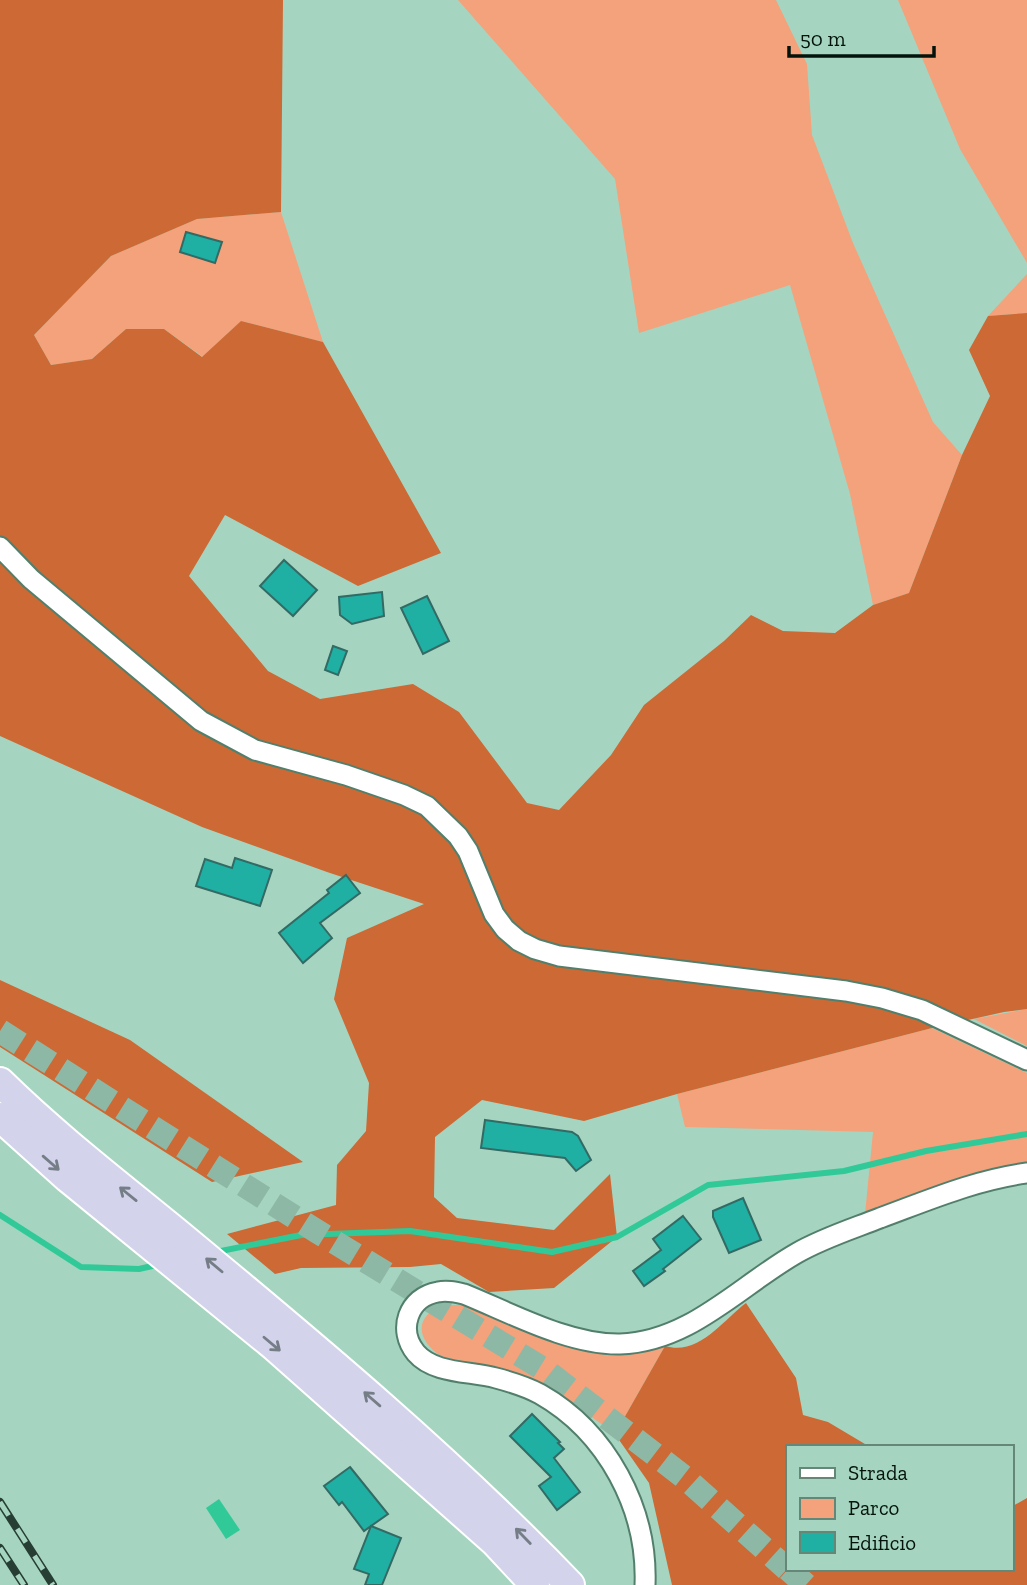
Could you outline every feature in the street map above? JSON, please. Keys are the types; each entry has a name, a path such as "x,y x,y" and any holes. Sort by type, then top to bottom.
{"highway":[{"path":"0,1082 90,1164 315,1348 424,1444 512,1524 570,1585"},
{"path":"0,1117 68,1178 219,1300 424,1478 495,1542 536,1585"}],"street":[{"path":"0,547 31,579 201,721 255,750 346,775 427,806 458,836 468,851 494,914 505,929 519,941 535,949 559,956 846,991 883,998 922,1010 1027,1060"},
{"path":"645,1585 643,1548 629,1497 605,1452 560,1406 538,1393 481,1374 434,1366 416,1353 406,1331 409,1311 417,1302 436,1292 449,1291 464,1294 577,1338 600,1343 640,1341 691,1324 771,1268 823,1240 952,1191 993,1178 1027,1173"}],"green space":[{"path":"458,0 776,0 807,64 812,135 853,243 933,422 962,455 909,593 873,605 850,494 790,285 639,333 615,179"},
{"path":"898,0 1027,0 1027,263 960,149"},
{"path":"281,212 323,342 241,321 203,357 164,329 126,329 92,359 51,365 34,335 111,256 197,219"},
{"path":"1027,274 1027,313 988,316"},
{"path":"1027,1009 1027,1046 974,1019"},
{"path":"932,1028 1027,1073 1027,1164 975,1175 865,1214 873,1132 685,1127 677,1094"},
{"path":"445,1305 461,1305 574,1349 607,1355 665,1346 615,1434 574,1404 533,1382 441,1356 433,1350 423,1335 423,1321 435,1309"}],"shaded area":[{"path":"0,0 283,0 281,212 197,219 111,256 34,335 51,365 92,359 126,329 164,329 202,357 241,321 323,342 441,553 358,586 225,515 189,576 268,671 320,699 413,684 459,712 527,803 559,810 611,755 644,705 724,641 751,615 783,631 835,633 873,605 909,593 962,455 990,396 969,350 988,316 1027,313 1027,1009 932,1028 584,1121 482,1100 435,1137 434,1197 457,1218 554,1230 610,1174 617,1237 554,1288 489,1292 441,1264 410,1267 301,1268 275,1274 227,1234 336,1205 337,1165 366,1131 369,1083 334,999 347,938 424,904 202,827 0,736"},
{"path":"0,980 130,1040 303,1162 212,1182 0,1047"},
{"path":"746,1303 796,1378 803,1415 828,1422 867,1445 786,1445 786,1571 1013,1571 1013,1506 1027,1498 1027,1585 672,1585 649,1483 615,1434 665,1346 689,1346 719,1327"},
{"path":"219,1499 240,1530 226,1539 206,1508"}],"building":[{"path":"186,232 222,242 215,263 180,252"},
{"path":"284,560 317,590 293,616 260,586"},
{"path":"382,592 384,616 352,624 340,615 339,597"},
{"path":"427,596 449,641 423,654 401,608"},
{"path":"333,646 347,651 338,675 325,670"},
{"path":"235,858 272,870 260,906 196,886 205,859 232,868"},
{"path":"346,875 360,893 320,923 332,938 303,963 279,933 329,893 327,890"},
{"path":"485,1120 572,1132 578,1136 591,1160 576,1171 565,1158 481,1148"},
{"path":"743,1198 761,1240 729,1253 713,1217 713,1211"},
{"path":"683,1216 701,1239 644,1286 633,1271 661,1250 653,1239"},
{"path":"532,1414 560,1442 558,1443 564,1449 554,1458 580,1492 557,1510 539,1486 551,1477 510,1436"},
{"path":"350,1467 388,1514 364,1531 342,1502 339,1505 324,1486"},
{"path":"371,1526 401,1538 382,1585 365,1585 369,1574 354,1569"}],"waterway":[{"path":"216,1252 301,1235 410,1231 552,1252 617,1237 708,1185 844,1171 926,1151 1027,1134"},
{"path":"0,1215 81,1267 139,1269 161,1264"}],"tunnel":[{"path":"0,1031 318,1232 545,1370 684,1477 786,1568"},
{"path":"790,1571 806,1585"}],"railway":[{"path":"0,1502 53,1585"},
{"path":"0,1548 24,1585"}]}
